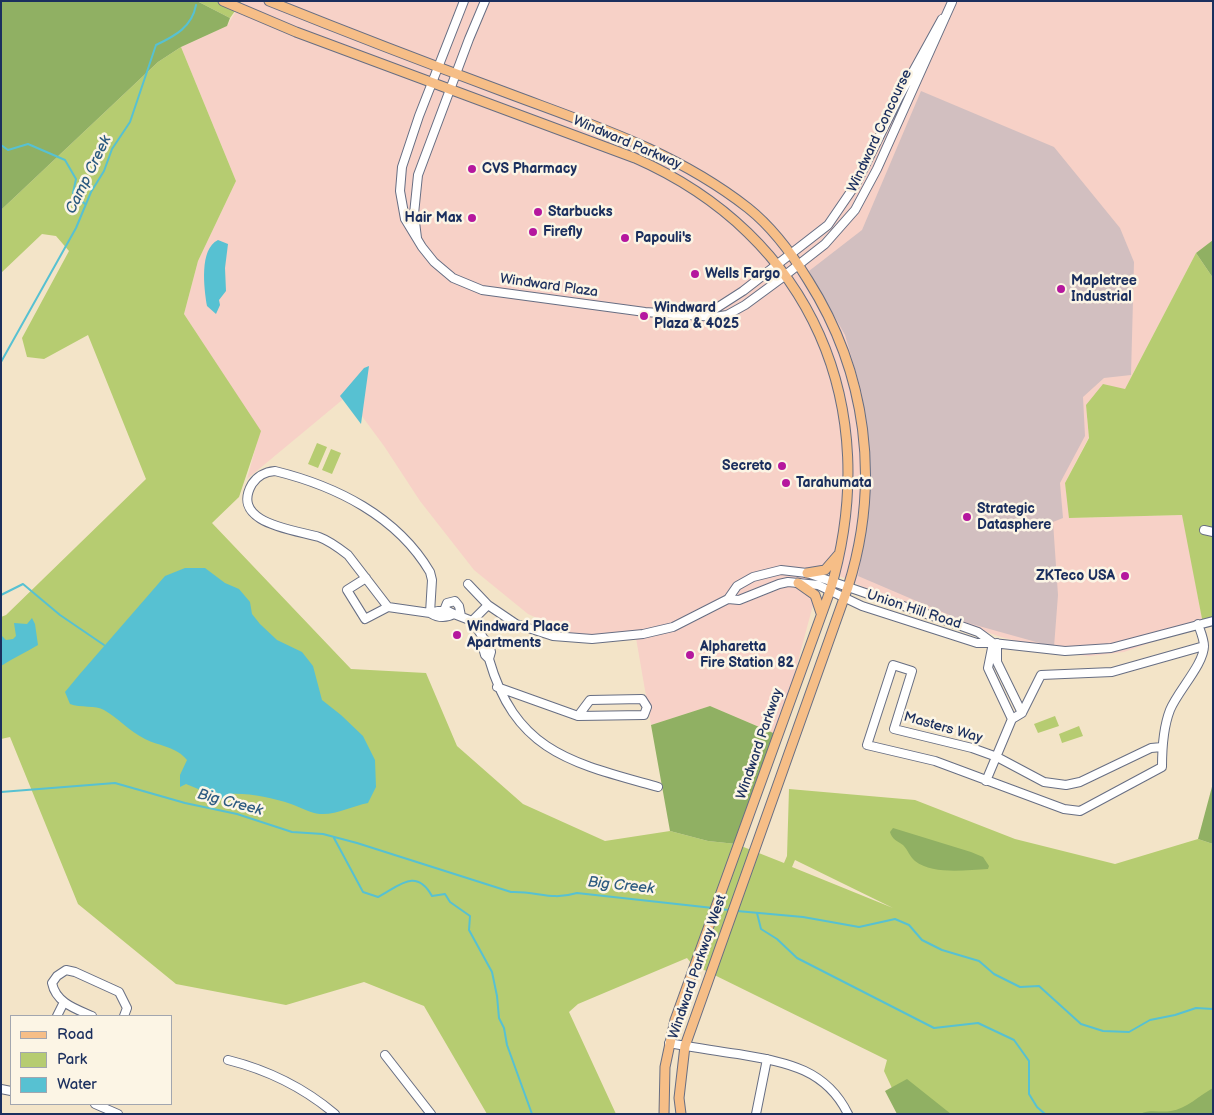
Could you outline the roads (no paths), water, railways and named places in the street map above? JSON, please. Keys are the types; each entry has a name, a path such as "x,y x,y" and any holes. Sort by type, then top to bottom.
{"main road":[{"name":"Windward Parkway","path":"223,1 296,32 635,158 670,174 698,191 726,212 777,263 786,274 813,320 832,364 840,393 848,480 847,504 840,553 830,591 675,1020 665,1067 664,1114"},
{"name":"Windward Parkway","path":"269,1 610,130 690,169 748,209 790,253 799,264 829,316 841,340 857,394 862,419 867,468 861,535 848,587 740,889"},
{"path":"807,573 825,570 840,553"},
{"path":"798,583 815,595 821,613"},
{"name":"Windward Parkway West","path":"680,1114 679,1098 685,1046 740,889"}],"street":[{"name":"Windward Plaza","path":"464,1 405,153 400,184 405,219 434,262 453,278 482,290 693,317 727,315 745,305 786,274"},
{"name":"Windward Plaza","path":"419,242 414,214 418,175 485,1"},
{"name":"Windward Concourse","path":"790,253 828,225 837,214 856,184 931,36 952,2"},
{"name":"Windward Concourse","path":"786,274 825,244 855,210 878,169 952,2"},
{"path":"693,317 729,301 790,253"},
{"path":"388,607 348,555 327,540 275,526 256,516 248,500 252,484 258,476 275,471 298,477 362,505 386,521 410,545 430,572 432,580 430,613"},
{"path":"1204,530 1213,532"},
{"name":"Union Hill Road","path":"995,643 978,632 807,573 781,570 765,572 737,586 728,599 739,600 778,584 818,585 844,598 939,632 977,643 995,643 1055,651 1111,648 1133,644 1213,621"},
{"path":"366,578 347,590 365,619 388,607 458,615 472,621 488,642 487,649 497,687 511,712 528,733 548,749 610,773 658,787"},
{"path":"468,584 488,604 516,624 570,639 660,631 684,622 728,599"},
{"path":"443,614 447,603 455,601 460,606 458,615"},
{"path":"472,621 488,604"},
{"path":"939,632 942,619"},
{"path":"986,781 1064,809 1080,811 1162,767 1162,747 1169,712 1182,686 1198,663 1204,646 1198,624"},
{"path":"995,643 997,662 1022,713"},
{"path":"995,643 988,668 1012,719 1022,713 1041,675 1112,672 1204,646"},
{"path":"988,668 997,662"},
{"name":"Masters Way","path":"1012,719 997,757 986,781 935,761 867,745 893,665 912,671 894,729 997,757 1044,782 1066,785 1080,782 1151,748 1162,747"},
{"path":"497,687 578,716 644,715 647,707 642,699 590,700 578,716"},
{"path":"90,1015 64,1002 54,992 52,984 57,976 66,970 75,972 119,992 127,1008 124,1015"},
{"path":"58,1015 64,1002"},
{"path":"669,1043 782,1061 814,1076 835,1095 848,1114"},
{"path":"385,1055 431,1114"},
{"path":"756,1114 767,1059"},
{"path":"228,1060 257,1067 274,1074 306,1093 335,1114"},
{"path":"97,1105 118,1114"}],"water":[{"path":"218,240 228,244 225,268 226,291 219,300 220,305 216,314 207,306 204,270 208,252"},
{"path":"369,366 361,424 340,396 364,368"},
{"path":"185,568 205,568 225,583 239,589 250,602 252,614 260,624 277,640 302,652 313,666 322,700 363,736 375,760 376,787 368,803 338,812 320,814 261,796 230,794 225,800 186,784 180,787 180,775 187,760 178,752 139,736 104,710 70,704 65,692 79,675 165,576"},
{"path":"32,618 35,624 38,645 1,666 1,635 6,640 13,639 16,636 14,623 27,624"}],"waterway":[{"name":"Camp Creek","path":"1,362 76,228 91,192 104,171 112,149 130,122 156,45 182,30 191,19 196,5"},
{"path":"1,145 8,150 28,144 65,160 76,179 73,193 85,204"},
{"path":"1,595 23,584 60,615 104,645"},
{"name":"Big Creek","path":"1,792 115,783 185,803 237,814 292,832 323,834 357,843 511,892 551,896 577,893 713,908"},
{"path":"334,838 363,892 378,897 407,881 420,882 432,896 445,894 450,902 470,916 469,930 492,972 499,1018 532,1114"},
{"name":"Big Creek","path":"717,909 730,910"},
{"name":"Big Creek","path":"737,911 803,917 859,927 895,919 909,925 922,940 942,950 979,961 994,974 1020,987 1039,986 1081,1024 1103,1031 1129,1032 1150,1020 1196,1008 1213,1009"},
{"path":"757,913 761,929 777,939 797,958 934,1028 978,1023 1014,1040 1029,1061 1029,1094 1037,1107 1045,1114"}],"place":[{"name":"CVS Pharmacy","path":"472,169"},
{"name":"Starbucks","path":"538,212"},
{"name":"Hair Max","path":"472,218"},
{"name":"Firefly","path":"533,232"},
{"name":"Papouli's","path":"625,238"},
{"name":"Wells Fargo","path":"695,274"},
{"name":"Mapletree Industrial","path":"1061,289"},
{"name":"Windward Plaza & 4025","path":"644,316"},
{"name":"Secreto","path":"782,466"},
{"name":"Tarahumata","path":"786,483"},
{"name":"Strategic Datasphere","path":"967,517"},
{"name":"ZKTeco USA","path":"1125,576"},
{"name":"Windward Place Apartments","path":"457,635"},
{"name":"Alpharetta Fire Station 82","path":"690,655"}]}
